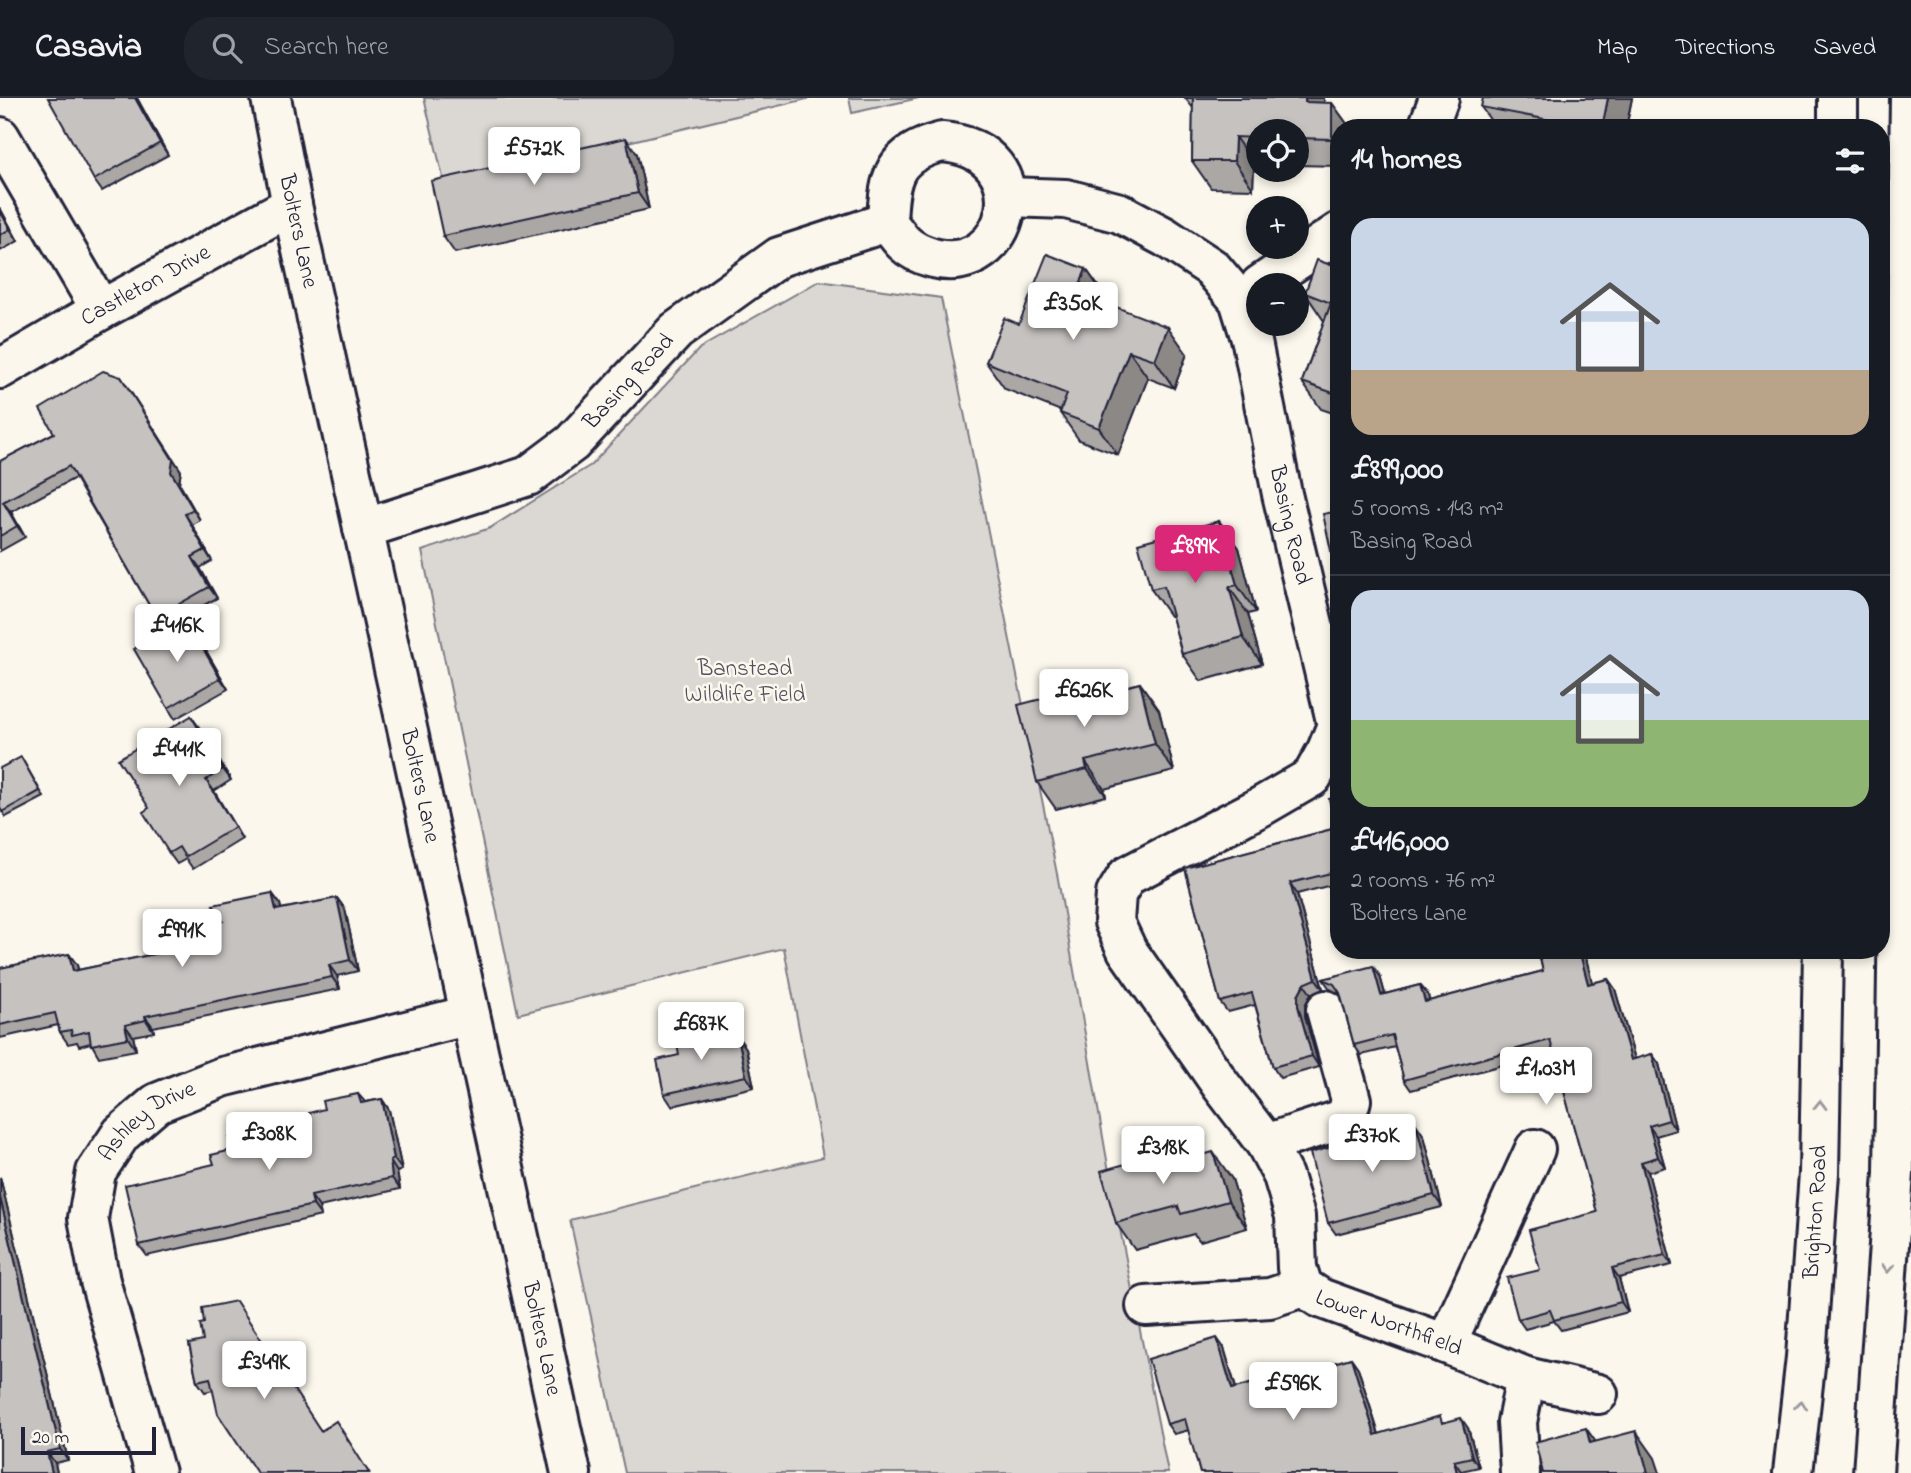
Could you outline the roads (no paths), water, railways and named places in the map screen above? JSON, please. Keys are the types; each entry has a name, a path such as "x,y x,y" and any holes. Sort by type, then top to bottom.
{"main road":[{"name":"Bolters Lane","path":"271,98 292,205 571,1473"},
{"path":"1431,119 1439,98"},
{"path":"1838,98 1838,119"},
{"path":"1873,1473 1894,1173 1910,98"},
{"path":"0,137 101,310"},
{"path":"942,142 961,143 979,151 993,163 1002,179 1007,197 1004,219 995,237 980,250 962,259 942,260 922,255 905,244 887,222 888,189 895,171 907,157 923,146 942,142"},
{"name":"Basing Road","path":"1007,197 1066,199 1120,213 1165,237 1246,288"},
{"name":"Castleton Drive","path":"0,369 292,205"},
{"name":"Basing Road","path":"363,529 528,476 572,443 676,331 779,257 887,222"},
{"path":"1279,273 1330,238"},
{"name":"Basing Road","path":"1252,336 1282,494 1328,631 1330,652"},
{"name":"Basing Road","path":"1116,894 1127,876 1312,778 1330,742"},
{"name":"Lower Northfield","path":"1116,894 1114,922 1126,950 1266,1144 1283,1176 1295,1216 1297,1268 1303,1287 1320,1298 1446,1344 1526,1377 1598,1394"},
{"name":"Brighton Road","path":"1793,1473 1806,1357 1819,1173 1823,959"},
{"path":"1266,1144 1346,1118 1351,1100 1326,1010"},
{"name":"Ashley Drive","path":"155,1473 100,1281 88,1218 96,1172 121,1134 157,1103 222,1077 470,1015"},
{"path":"1446,1344 1535,1149"},
{"path":"1146,1306 1270,1298 1303,1287"},
{"path":"1520,1473 1517,1422 1526,1377"}],"park label":[{"name":"Banstead Wildlife Field","path":"745,682"}]}
